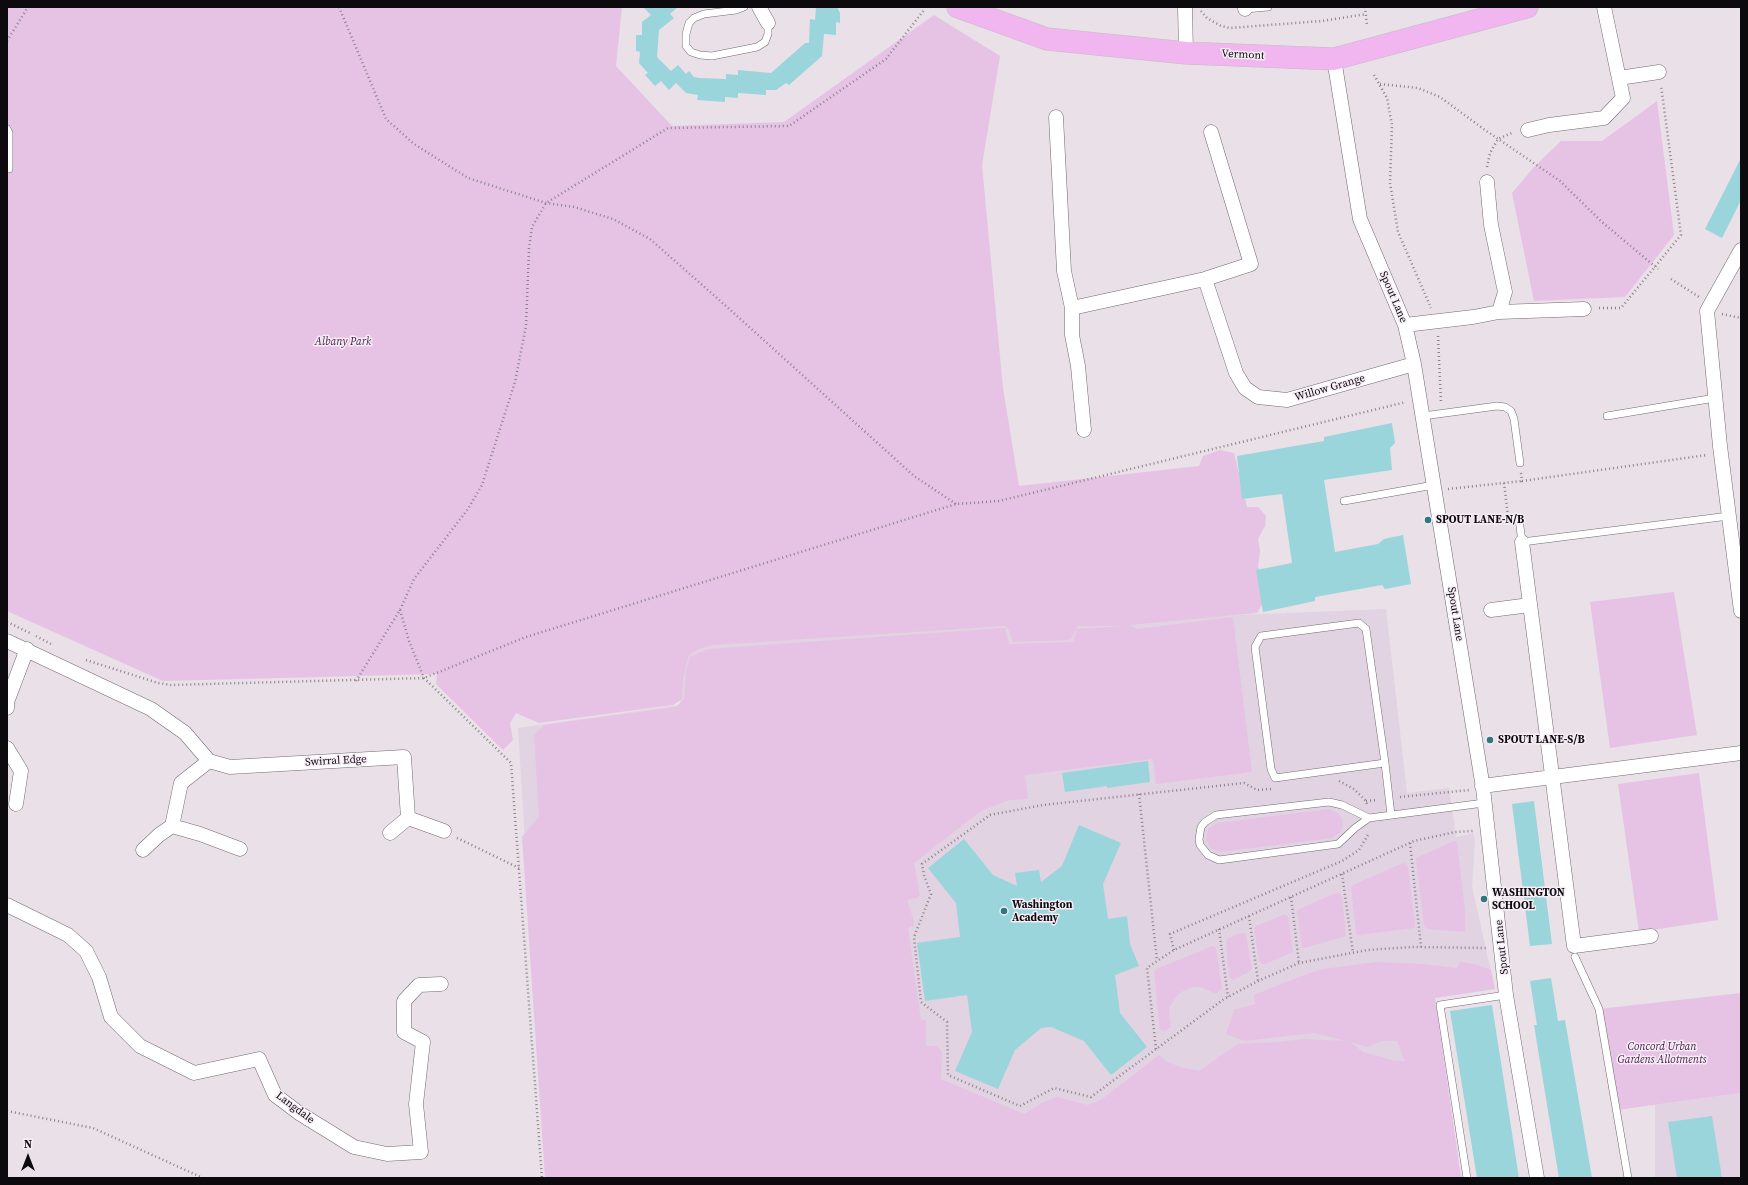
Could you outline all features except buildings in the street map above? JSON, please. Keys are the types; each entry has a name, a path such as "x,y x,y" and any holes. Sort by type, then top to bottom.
{"main road":[{"name":"Vermont","path":"958,7 1047,39 1186,53 1334,59 1518,8"}],"street":[{"path":"759,7 768,23"},
{"path":"1185,7 1186,53"},
{"path":"1528,130 1549,125 1604,118 1623,98 1604,7"},
{"name":"Spout Lane","path":"1334,59 1360,220 1405,325 1414,364 1482,787 1502,948 1506,995 1537,1178"},
{"path":"1619,78 1659,72"},
{"path":"1056,117 1064,271 1072,308 1072,335 1078,366 1084,430"},
{"path":"1072,308 1205,279 1251,264 1211,132"},
{"path":"1487,182 1491,225 1505,292 1499,312"},
{"path":"1741,250 1707,311 1721,453 1741,611"},
{"name":"Willow Grange","path":"1205,279 1236,373 1245,388 1258,397 1287,400 1414,364"},
{"path":"1405,325 1499,312 1584,309"},
{"path":"1522,542 1574,946 1651,936"},
{"path":"1491,610 1530,605"},
{"path":"7,641 27,649 151,709 185,733 209,761 181,783 172,826 159,835 143,850"},
{"path":"7,708 7,702 27,649"},
{"path":"7,748 21,771 16,804"},
{"path":"1482,787 1741,753"},
{"name":"Swirral Edge","path":"209,761 230,767 404,757 408,818"},
{"path":"390,833 408,818 444,831"},
{"path":"172,826 200,834 240,849"},
{"name":"Langdale","path":"7,905 68,935 86,951 99,976 110,1017 140,1046 194,1073 258,1059 275,1096 299,1113 354,1147 387,1154 421,1152 416,1104 423,1042 404,1032 404,1001 419,985 441,984"}],"lane":[{"path":"744,7 736,10 704,14 694,18 689,24 686,34 686,46 691,52 700,55 712,56 758,47 765,42 768,34 768,23"},
{"path":"1245,8 1268,7"},
{"path":"7,129 9,133 9,169"},
{"path":"1607,416 1715,398"},
{"path":"1423,416 1497,406 1505,407 1511,411 1514,419 1520,463"},
{"path":"1344,501 1434,488"},
{"path":"1519,518 1522,542 1729,516"},
{"path":"1385,763 1275,778 1271,769 1255,647 1261,636 1359,623 1366,628 1385,763 1391,815"},
{"path":"1369,818 1342,805 1329,802 1216,815 1210,818 1201,827 1199,839 1203,850 1208,855 1219,860 1227,859 1338,844 1354,828 1369,818 1484,803"},
{"path":"1575,957 1599,1009 1628,1178"},
{"path":"1467,1178 1440,1005 1506,995"}],"path":[{"path":"7,41 28,7"},
{"path":"339,7 386,119 414,144 468,178 546,203 574,207 613,219 650,239 914,476 956,504"},
{"path":"1197,7 1207,18 1221,26 1230,28 1322,21 1366,14"},
{"path":"1364,7 1368,25"},
{"path":"356,681 400,610 414,578 468,509 482,485 515,382 526,326 529,248 532,227 546,203 668,128 789,126 886,59 924,10"},
{"path":"1584,309 1621,308 1681,235 1659,72"},
{"path":"1374,75 1387,98 1392,125 1390,183 1398,232 1437,321 1442,413"},
{"path":"1379,84 1418,88 1440,97 1560,181 1602,222 1658,269"},
{"path":"1487,182 1490,153 1498,139"},
{"path":"1671,279 1711,305"},
{"path":"84,660 158,683 171,685 424,678 526,637 956,504 999,501 1420,398"},
{"path":"1434,488 1522,481 1721,453"},
{"path":"1520,463 1522,481"},
{"path":"1504,482 1509,520 1519,518"},
{"path":"400,610 409,641 424,678 511,763 542,1178"},
{"path":"7,622 56,646"},
{"path":"1174,950 1170,934 1342,861 1359,850 1370,829 1366,801 1354,789 1340,781 1334,781"},
{"path":"1273,788 1257,790 1244,783 1043,805 990,815 922,864 924,875 931,894 914,937 921,1002 947,1022 948,1075 1020,1106 1054,1088 1091,1097 1228,997 1258,981 1299,963 1367,950 1421,947 1502,948"},
{"path":"1366,801 1482,787"},
{"path":"1139,794 1157,961"},
{"path":"1156,1050 1147,968 1157,961 1174,950 1219,929 1410,843 1455,832 1488,829"},
{"path":"444,831 519,868"},
{"path":"1410,843 1421,947"},
{"path":"1342,874 1353,953"},
{"path":"1291,897 1299,963"},
{"path":"1249,916 1258,981"},
{"path":"1219,929 1228,997"},
{"path":"7,1111 93,1128 203,1178"}],"shaded area":[{"name":"Washington Academy","path":"1386,609 1407,793 1449,788 1456,837 1473,833 1475,841 1472,887 1495,989 1435,998 1461,1178 546,1178 518,728 680,705 685,643 1140,619"},
{"path":"1741,1093 1741,1178 1655,1178 1655,1105"}],"green space":[{"name":"Albany Park","path":"7,7 622,7 616,66 672,126 784,122 934,15 1000,56 982,165 1003,388 1019,486 1199,466 1203,456 1220,450 1234,453 1247,507 1258,507 1266,516 1265,526 1258,539 1260,551 1258,566 1264,582 1265,600 1257,613 1129,625 1137,629 1233,617 1252,772 1156,784 1153,759 1025,775 1028,799 1009,800 981,811 914,863 920,895 917,898 907,900 914,921 914,925 908,928 921,1020 926,1020 926,1046 937,1046 942,1052 941,1079 1024,1114 1042,1103 1057,1097 1088,1105 1101,1100 1159,1055 1166,1061 1180,1067 1199,1071 1238,1044 1304,1039 1346,1041 1314,1033 1244,1041 1226,1034 1234,1010 1255,1004 1254,995 1307,974 1323,969 1376,962 1423,964 1457,968 1460,962 1475,964 1491,970 1495,989 1435,998 1461,1178 545,1178 522,837 539,817 534,735 544,725 676,707 684,699 686,672 690,657 708,649 1005,628 1009,644 1073,642 1077,629 1127,626 1078,626 1072,637 1067,640 1013,642 1009,630 1005,626 713,645 699,649 689,655 683,678 682,699 673,705 539,723 516,713 510,723 513,740 503,750 436,684 437,674 163,681 7,611","holes":["1381,1041 1397,1041 1405,1061 1395,1061 1363,1052 1350,1042 1367,1047"]},
{"path":"1657,101 1674,235 1625,297 1534,301 1512,193 1534,167 1561,141 1602,141"},
{"path":"1674,592 1697,735 1610,748 1590,602"},
{"path":"1699,773 1718,920 1639,932 1618,784"},
{"path":"1329,809 1338,813 1343,821 1341,832 1332,838 1220,852 1211,849 1206,840 1208,829 1217,823"},
{"path":"1454,841 1457,842 1465,911 1465,932 1427,929 1424,926 1416,858"},
{"path":"1403,863 1408,867 1415,925 1414,928 1358,935 1356,933 1351,887"},
{"path":"1338,892 1342,896 1346,936 1302,948 1297,910"},
{"path":"1285,914 1288,917 1293,952 1262,964 1259,961 1254,928"},
{"path":"1242,933 1246,934 1252,969 1233,980 1229,977 1226,942 1228,938"},
{"path":"1213,946 1216,948 1222,988 1216,994 1201,987 1193,987 1178,994 1170,1006 1169,1013 1171,1027 1165,1031 1160,1030 1154,972 1156,969"},
{"name":"Concord Urban Gardens Allotments","path":"1741,993 1741,1093 1617,1110 1599,1009"}],"place":[{"name":"SPOUT LANE-N/B","path":"1428,520"},
{"name":"SPOUT LANE-S/B","path":"1490,740"},
{"name":"WASHINGTON SCHOOL","path":"1484,899"},
{"name":"Washington Academy","path":"1004,911"}]}
